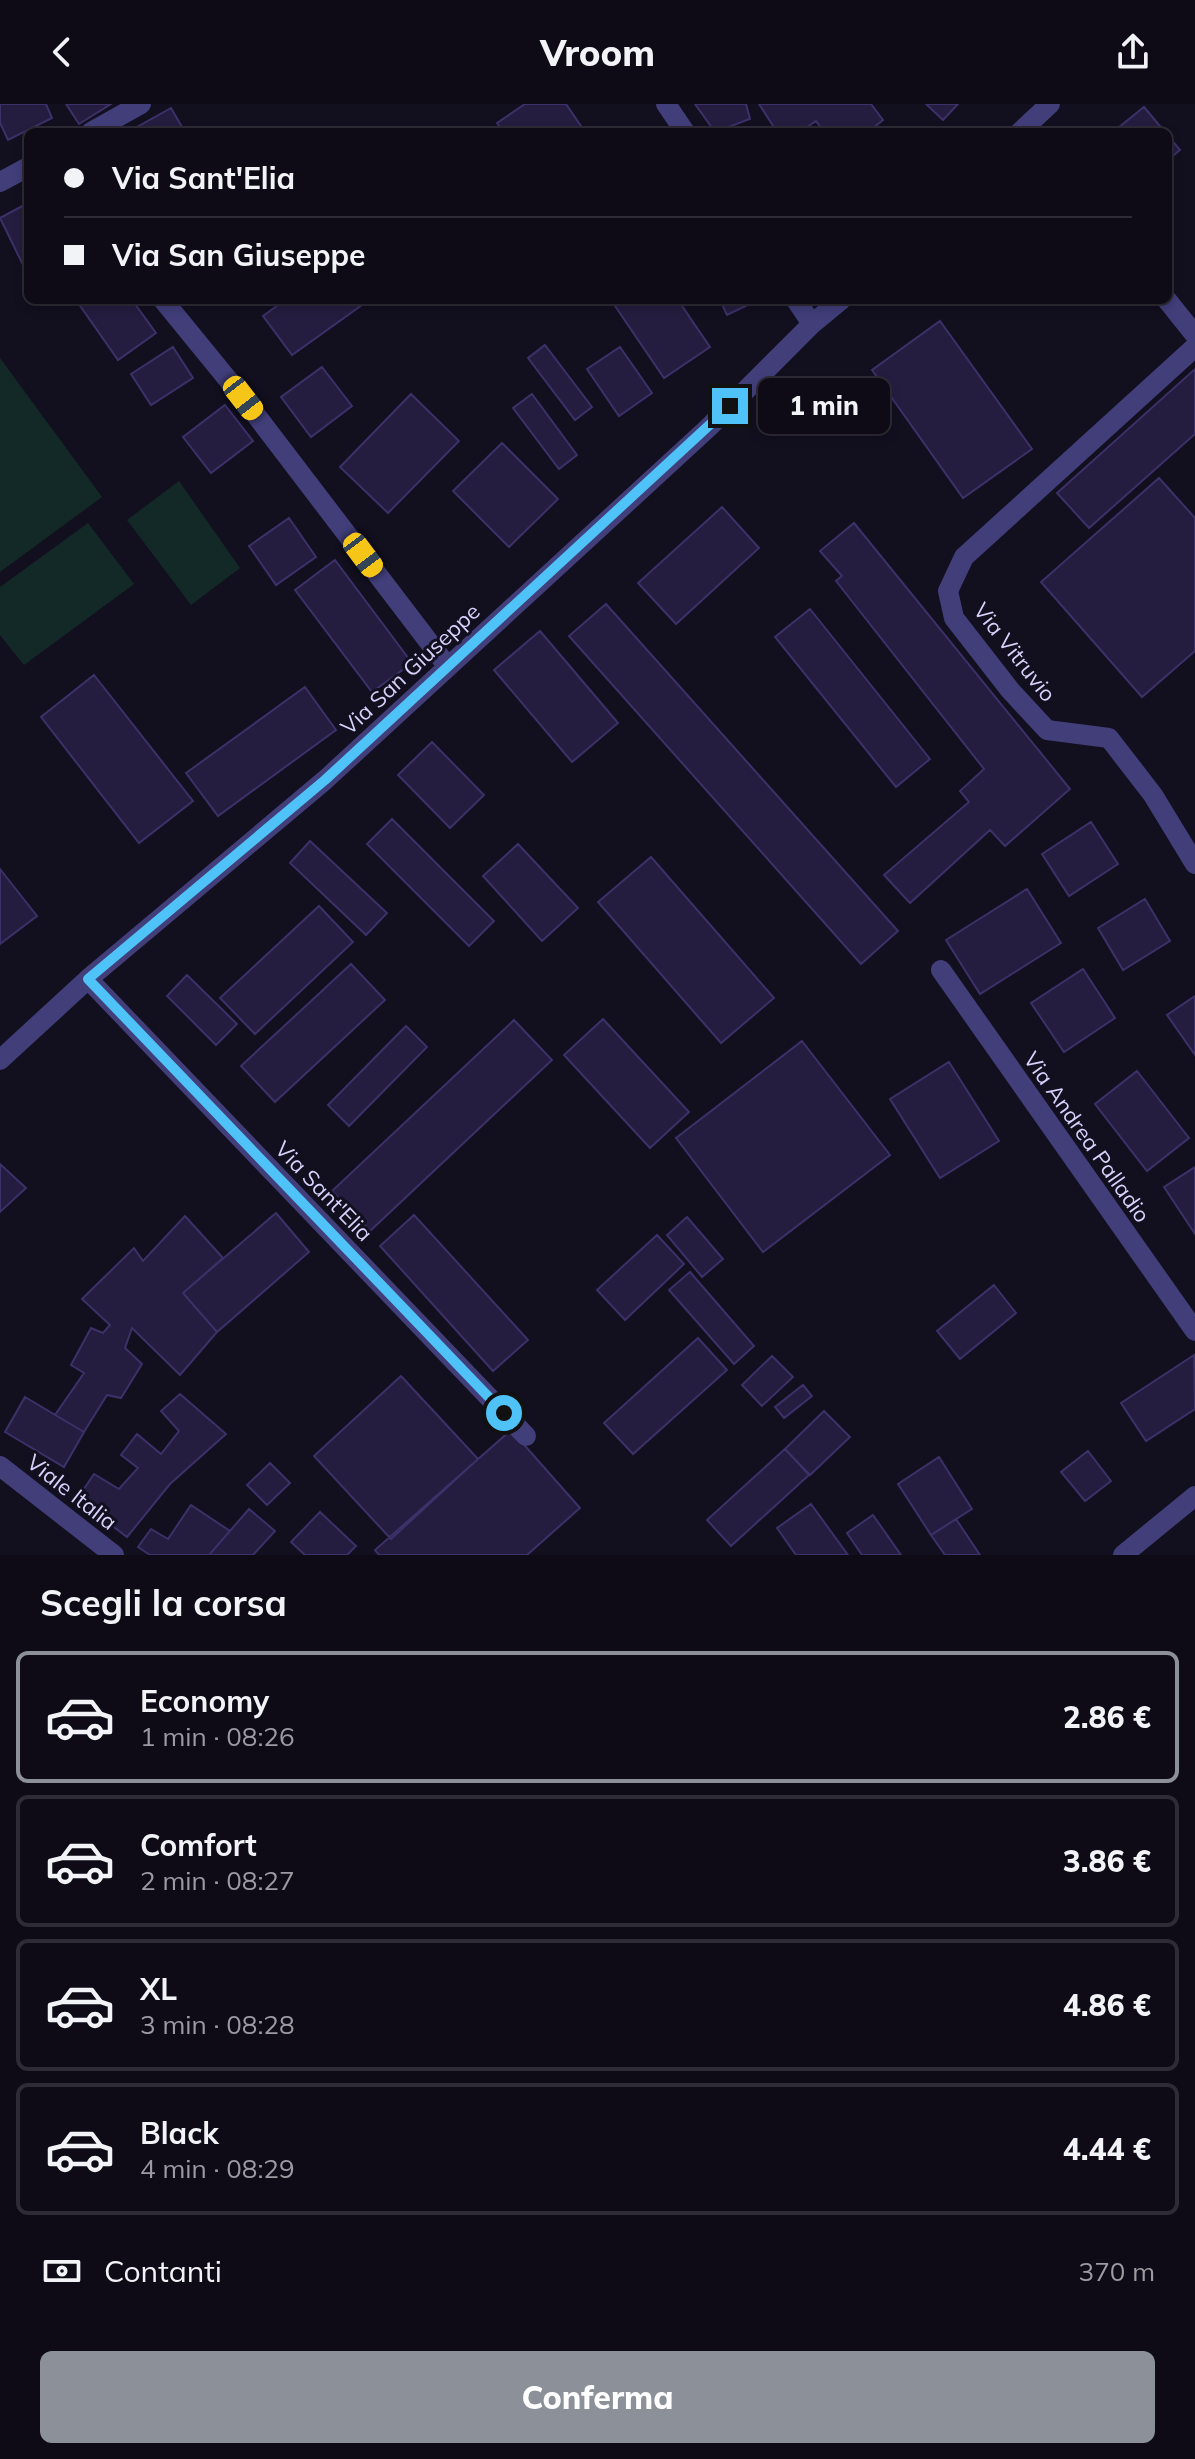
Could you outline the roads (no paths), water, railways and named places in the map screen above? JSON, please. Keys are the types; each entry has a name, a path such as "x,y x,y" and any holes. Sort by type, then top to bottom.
{"street":[{"path":"98,128 141,104"},
{"path":"666,104 682,128"},
{"path":"1029,128 1050,104"},
{"path":"0,182 24,169"},
{"path":"166,304 243,398 448,667"},
{"path":"799,304 812,324"},
{"name":"Via San Giuseppe","path":"0,1060 88,979 325,780 709,427 812,324 836,304"},
{"path":"1170,304 1195,335"},
{"name":"Via Vitruvio","path":"1195,347 964,557 948,591 954,618 1010,690 1047,730 1109,738 1153,795 1195,864"},
{"name":"Via Andrea Palladio","path":"941,970 1195,1331"},
{"name":"Via Sant'Elia","path":"88,979 526,1436"},
{"name":"Viale Italia","path":"0,1466 114,1555"},
{"path":"1123,1555 1195,1496"}]}
